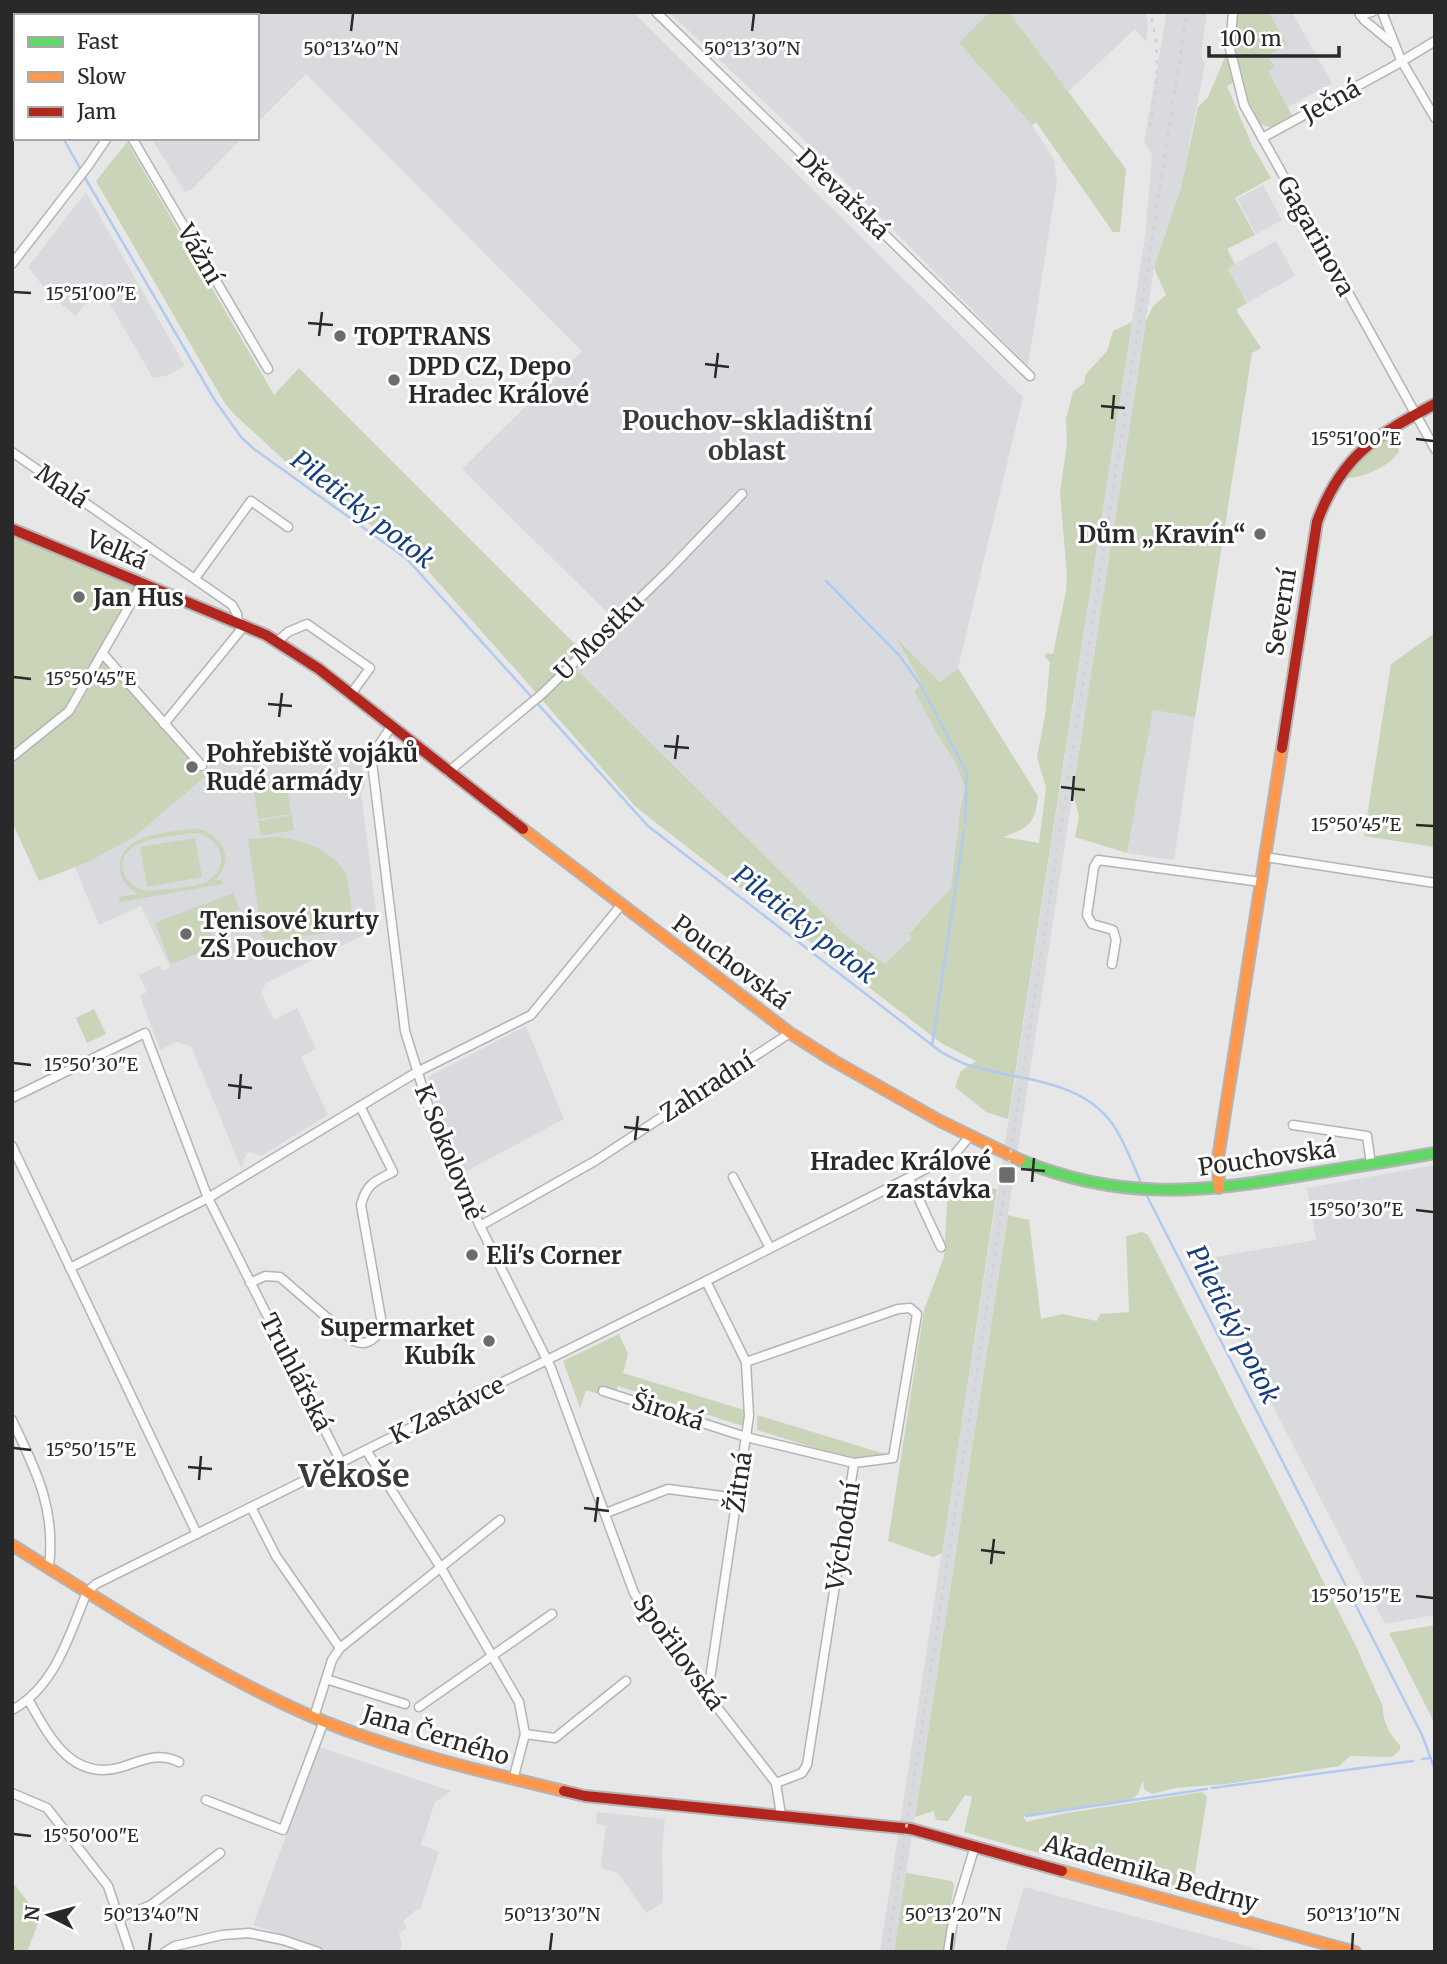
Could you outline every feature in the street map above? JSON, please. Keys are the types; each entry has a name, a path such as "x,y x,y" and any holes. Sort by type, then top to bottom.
{"street":[{"name":"Dřevařská","path":"656,12 1030,376"},
{"name":"Gagarinova","path":"1233,12 1230,49 1244,105 1435,449"},
{"path":"1373,12 1360,13 1364,20 1394,44"},
{"path":"1382,12 1401,60 1435,118"},
{"name":"Ječná","path":"1262,138 1435,41"},
{"path":"12,264 106,140"},
{"name":"Vážní","path":"133,140 268,369"},
{"name":"Severní","path":"1219,1188 1218,1158 1320,511 1335,480 1351,458 1371,442 1435,404"},
{"name":"Malá","path":"12,453 196,577 232,605 241,625"},
{"name":"U Mostku","path":"448,772 542,694 669,570 742,494"},
{"path":"196,577 251,501 288,527"},
{"name":"Velká","path":"12,529 241,625"},
{"path":"12,757 69,712 142,584"},
{"path":"277,642 288,632 307,624 370,668 351,694"},
{"path":"164,724 241,625"},
{"name":"Pouchovská","path":"241,625 277,642 319,669 448,772 790,1033 823,1055 969,1137 1045,1171 1078,1181 1128,1189 1165,1191 1219,1188 1435,1153"},
{"path":"103,654 202,766"},
{"name":"K Sokolovně","path":"391,727 374,752 372,762 405,1031 436,1131 547,1360"},
{"path":"1265,857 1435,883"},
{"path":"1112,964 1116,940 1113,930 1092,924 1087,915 1094,867 1098,860 1261,882"},
{"path":"70,1268 208,1198 417,1072 531,1015 622,904"},
{"name":"Truhlářská","path":"12,1098 145,1033 208,1198 341,1462"},
{"name":"Zahradní","path":"480,1226 595,1161 790,1033"},
{"name":"Truhlářská","path":"250,1283 265,1276 280,1277 359,1343 376,1337 381,1330 361,1205 364,1191 373,1182 393,1172 360,1106"},
{"name":"Pouchovská","path":"1293,1125 1367,1136 1371,1164"},
{"name":"K Zastávce","path":"87,1592 96,1584 909,1178 955,1154 969,1137"},
{"path":"12,1146 197,1534"},
{"path":"733,1177 770,1248"},
{"path":"909,1178 941,1247"},
{"name":"Žitná","path":"705,1689 710,1679 749,1416 746,1362 706,1281"},
{"name":"Východní","path":"746,1362 898,1309 910,1308 917,1314 893,1458 854,1463 807,1765 802,1773 776,1783"},
{"name":"Spořilovská","path":"547,1360 562,1393 627,1575 641,1605 664,1639 776,1783 781,1815"},
{"name":"Široká","path":"603,1391 746,1437 854,1463"},
{"path":"12,1420 41,1482 49,1522 48,1567"},
{"path":"366,1450 441,1568 519,1702 525,1734 513,1780"},
{"path":"606,1513 668,1489 737,1499"},
{"path":"251,1507 276,1556 340,1648"},
{"path":"206,1800 284,1830 319,1719 331,1660 340,1648 500,1520"},
{"name":"Jana Černého","path":"12,1545 199,1661 319,1719 445,1763 585,1796 911,1829"},
{"path":"12,1710 29,1701 52,1674 87,1592"},
{"path":"419,1707 552,1614"},
{"path":"326,1679 405,1704"},
{"name":"Jana Černého","path":"525,1734 555,1738 626,1681"},
{"path":"29,1701 47,1733 72,1763 101,1771 122,1767 147,1757 167,1756 179,1762"},
{"path":"12,1793 47,1808 107,1886 130,1952"},
{"name":"Akademika Bedrny","path":"911,1829 1355,1952"},
{"path":"948,1952 954,1915 975,1846"},
{"path":"119,1918 151,1905 220,1853"},
{"path":"165,1952 175,1946 222,1935 249,1933 283,1940 318,1952"}],"shaded area":[{"path":"633,12 1023,397 958,668 940,682 899,639 923,685 914,691 956,764 965,788 951,889 909,932 913,937 885,965 842,932 574,667 618,623 462,469 582,351 306,74 259,121 259,14 196,14"},
{"path":"669,12 990,12 960,44 1032,125 1054,160 1057,181 1028,366 800,136"},
{"path":"1009,12 1145,12 1148,25 1146,42 1135,29 1068,92"},
{"path":"1167,12 1207,12 1201,55 1205,64 1181,188 1154,268 894,1952 880,1952 1145,237 1152,155 1144,142"},
{"path":"1269,12 1292,12 1332,83 1288,107 1267,71 1267,55 1286,44"},
{"path":"152,140 240,140 191,190 185,192"},
{"path":"1263,185 1282,220 1256,234 1237,199"},
{"path":"86,192 185,366 168,375 153,378 99,285 76,316 50,295 28,267"},
{"path":"1276,241 1295,276 1247,303 1228,268"},
{"path":"1153,710 1195,717 1174,860 1127,853"},
{"path":"361,752 365,786 361,792 378,928 266,983 261,993 274,1020 297,1008 316,1049 301,1057 328,1115 261,1156 250,1152 241,1168 191,1046 176,1042 160,1050 140,996 147,992 139,975 160,965 162,971 170,967 141,906 99,925 75,867 134,837 206,776 203,771 215,760"},
{"path":"526,1026 564,1119 463,1173 443,1129 428,1083 430,1076"},
{"path":"1435,1165 1435,1615 1385,1624 1198,1260 1316,1240 1307,1188"},
{"path":"319,1747 451,1791 435,1802 421,1845 439,1852 420,1910 417,1909 403,1921 407,1928 399,1933 402,1945 399,1952 328,1952 253,1925"},
{"path":"597,1812 665,1819 662,1849 663,1902 646,1913 618,1873 603,1869 601,1864 606,1826 596,1824"},
{"path":"1024,1887 1269,1952 1005,1952"}],"green space":[{"path":"990,12 1009,12 1126,169 1120,232 1113,232 1036,122 1032,125 959,43"},
{"path":"1236,12 1269,12 1287,45 1268,55 1274,67 1268,71 1293,117 1277,126 1269,127 1260,123 1247,97 1236,55"},
{"path":"1226,55 1234,82 1227,86 1252,145 1271,178 1235,198 1255,235 1227,249 1235,264 1228,269 1247,303 1236,310 1261,348 1252,353 1195,717 1153,710 1127,853 1075,837 1079,817 1073,791 1146,321 1153,306 1166,295 1154,268 1181,188 1198,107 1208,97"},
{"path":"127,142 274,395 299,368 581,650 538,695 422,564 285,461 224,402 96,181"},
{"path":"1132,322 1008,1119 986,1112 955,1087 961,1071 976,1061 941,1043 635,806 542,700 574,667 842,932 885,964 912,938 909,933 951,888 965,788 956,764 914,691 922,684 896,637 940,682 958,668 1038,796 1035,813 1029,824 1003,837 1039,843 1046,788 1037,757 1045,716 1050,662 1045,657 1046,653 1053,654 1066,591 1060,493 1067,443 1066,418 1073,392 1084,383 1086,374 1107,351 1113,331"},
{"path":"1385,440 1397,443 1399,451 1390,461 1361,476 1347,478 1346,473 1360,459"},
{"path":"12,535 134,587 133,594 66,709 12,751"},
{"path":"1435,633 1435,847 1364,836 1391,664"},
{"path":"107,662 206,776 134,837 88,862 39,881 12,822 12,760 76,710 103,663"},
{"path":"286,779 291,814 258,819 253,785"},
{"path":"292,815 294,830 261,836 258,821"},
{"path":"196,828 213,836 224,848 225,864 215,880 222,880 223,884 120,902 119,897 138,894 125,883 120,872 122,856 128,847 148,836","holes":["194,833 215,844 221,858 217,872 206,882 185,887 147,890 137,887 125,875 124,859 136,845 164,837"]},
{"path":"278,837 317,848 341,866 347,875 354,929 269,941 262,936 248,839"},
{"path":"195,838 202,877 147,887 140,847"},
{"path":"233,893 240,909 208,921 202,905"},
{"name":"Tenisové kurty ZŠ Pouchov","path":"201,905 217,946 170,962 155,923"},
{"path":"94,1009 106,1034 87,1043 76,1018"},
{"path":"969,1185 997,1189 942,1553 933,1557 888,1541 924,1310 944,1257 947,1202"},
{"path":"1008,1215 1029,1220 1041,1319 1062,1314 1097,1321 1100,1314 1129,1312 1126,1236 1142,1232 1148,1235 1354,1642 1383,1707 1387,1728 1400,1745 1400,1750 1392,1757 1350,1756 1339,1766 1227,1784 1175,1788 1152,1794 1144,1789 1143,1780 1138,1794 1131,1800 1023,1816 1026,1822 1202,1792 1207,1797 1192,1892 1137,1879 1130,1874 1117,1875 964,1832 972,1797 965,1795 948,1821 936,1820 934,1811 915,1817"},
{"path":"619,1334 628,1354 623,1373 744,1410 743,1426 618,1386 613,1399 586,1390 580,1408 563,1361"},
{"path":"757,1415 885,1454 856,1461 757,1430"},
{"path":"1435,1625 1435,1724 1389,1633"},
{"path":"906,1873 952,1881 954,1886 943,1952 894,1952"},
{"path":"12,1881 40,1918 27,1952 12,1952"}],"waterway":[{"name":"Piletický potok","path":"64,140 81,170"},
{"name":"Piletický potok","path":"84,176 214,399 241,437 407,559 648,826 941,1052 965,1064 1049,1084 1088,1100 1104,1113 1117,1131 1142,1185"},
{"path":"826,581 899,655 920,684 967,773 965,822"},
{"path":"932,1046 964,831"},
{"name":"Piletický potok","path":"1146,1194 1422,1735 1435,1770"},
{"name":"Piletický potok","path":"1422,1759 1431,1758"},
{"path":"1212,1788 1413,1761"},
{"path":"1026,1816 1207,1789"},
{"name":"Piletický potok","path":"1434,1952 1435,1948"}],"railway":[{"path":"1150,12 1156,40 1157,69 1150,126"},
{"path":"887,1952 1187,12"}],"traffic: fast":[{"path":"1020,1160 1092,1182 1160,1190 1230,1186 1435,1153"}],"traffic: slow":[{"path":"1219,1188 1218,1158 1282,748"},
{"path":"523,829 790,1033 940,1121 1020,1160"},
{"path":"12,1545 197,1658 313,1717 406,1750 564,1791"},
{"path":"1062,1871 1355,1952"}],"traffic: jam":[{"path":"1282,748 1317,522 1326,499 1337,480 1362,450 1435,404"},
{"path":"12,529 266,635 319,669 523,829"},
{"path":"564,1791 585,1796 911,1829 1062,1871"}],"place":[{"name":"TOPTRANS","path":"340,336"},
{"name":"DPD CZ, Depo Hradec Králové","path":"394,380"},
{"name":"Dům „Kravín“","path":"1260,534"},
{"name":"Jan Hus","path":"79,597"},
{"name":"Pohřebiště vojáků Rudé armády","path":"192,767"},
{"name":"Tenisové kurty ZŠ Pouchov","path":"186,934"},
{"name":"Hradec Králové zastávka","path":"1007,1175"},
{"name":"Eli's Corner","path":"472,1255"},
{"name":"Supermarket Kubík","path":"489,1341"}],"district":[{"name":"Pouchov-skladištní oblast","path":"747,435"},
{"name":"Věkoše","path":"354,1476"}]}
